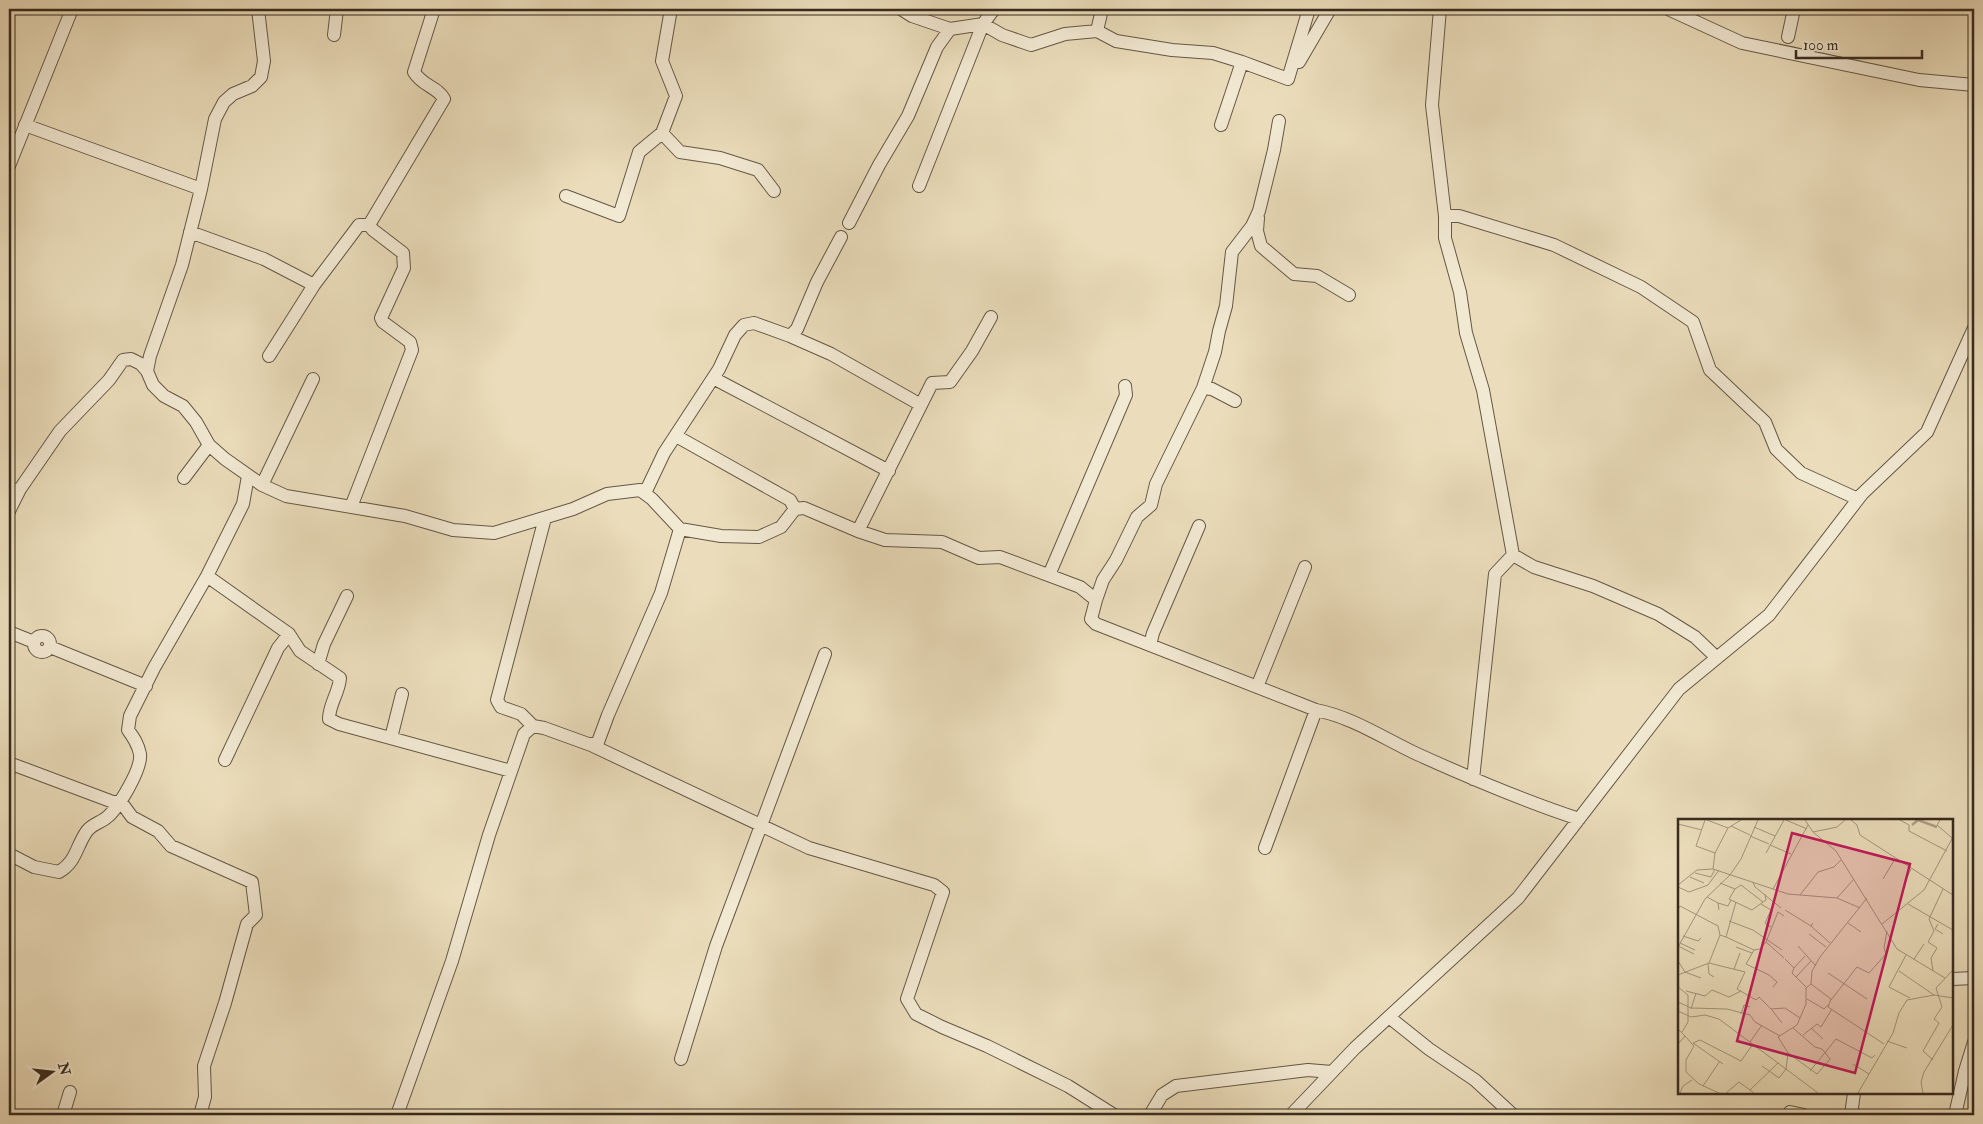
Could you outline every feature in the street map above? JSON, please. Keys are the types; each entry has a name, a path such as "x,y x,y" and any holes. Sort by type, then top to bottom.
{"street":[{"path":"9,166 12,149 26,125 72,9"},
{"path":"147,372 150,356 182,265 201,189 214,119 224,102 233,94 252,86 261,77 264,61 258,9"},
{"path":"334,35 337,9"},
{"path":"370,225 444,99 442,94 418,79 414,72 434,9"},
{"path":"566,196 619,216 639,152 662,133 676,96 662,61 671,9"},
{"path":"901,9 912,16 950,29 983,24 1002,35 1031,45 1065,34 1096,31 1116,42 1172,50 1213,53 1288,79"},
{"path":"920,186 983,24 994,9"},
{"path":"1096,31 1102,9"},
{"path":"1288,79 1309,9"},
{"path":"1288,79 1330,9"},
{"path":"1440,9 1432,105 1445,216 1445,238 1460,292 1466,333 1483,390 1513,555 1534,567 1593,586 1658,614 1695,637 1717,658"},
{"path":"1668,9 1742,43 1919,80 1974,85"},
{"path":"1788,37 1794,9"},
{"path":"850,223 879,165 908,116 937,46 950,29"},
{"path":"1221,125 1242,62"},
{"path":"1279,120 1274,150 1258,211 1252,226 1232,252 1226,306 1215,352 1203,388 1156,484 1152,505 1137,517 1116,560 1103,580 1091,619 1096,624 1316,710 1333,713 1412,752 1473,779 1579,819"},
{"path":"26,125 201,189"},
{"path":"662,133 680,152 720,158 758,170 774,190"},
{"path":"1258,211 1257,232 1261,246 1294,274 1317,276 1349,295"},
{"path":"1445,216 1459,216 1554,246 1642,286 1693,322 1710,370 1766,422 1776,449 1801,473 1858,499"},
{"path":"270,356 314,285 359,225 370,225"},
{"path":"351,507 412,350 410,342 383,322 381,318 404,268 403,253 373,230 370,225"},
{"path":"190,232 264,259 314,285"},
{"path":"790,336 797,329 817,282 842,237"},
{"path":"858,532 932,383 950,382 972,351 991,317"},
{"path":"644,493 664,453 713,378 735,336 744,325 754,323 831,354 921,405"},
{"path":"1290,1115 1389,1017 1518,898 1679,689 1769,615 1858,499 1927,432 1974,328"},
{"path":"9,511 14,490 60,432 109,380 123,360 131,359 141,364 153,385 164,396 183,406 196,422 209,445 248,476 286,496 405,516 453,530 494,533 573,509 607,494 640,490 680,530 721,536 759,537 781,527 794,508"},
{"path":"713,378 889,471"},
{"path":"262,485 313,380"},
{"path":"1049,575 1126,395 1125,386"},
{"path":"1203,388 1212,390 1235,401"},
{"path":"676,436 790,500 794,508"},
{"path":"184,478 209,445"},
{"path":"9,854 34,867 60,872 69,866 88,829 108,817 121,802 140,756 137,742 128,730 130,716 207,576 244,504 248,476"},
{"path":"794,508 804,508 858,532 885,540 942,542 979,558 1000,556 1080,587 1096,600"},
{"path":"545,518 497,700 501,707 521,714 534,726 591,745 661,780 809,848 934,885 943,892 906,999 916,1014 942,1028 987,1046 1068,1086 1114,1115"},
{"path":"1150,645 1153,633 1199,526"},
{"path":"591,745 598,742 661,592 680,530"},
{"path":"1473,779 1495,574 1513,555"},
{"path":"1258,687 1304,567"},
{"path":"207,576 289,634 300,651 340,678 340,685 329,710 329,719 339,724 511,771"},
{"path":"318,664 324,644 347,596"},
{"path":"9,632 34,642 35,648 39,652 46,652 50,647 146,686"},
{"path":"225,760 278,648 289,634"},
{"path":"681,1059 716,946 824,654"},
{"path":"391,738 402,694"},
{"path":"1266,848 1316,710"},
{"path":"397,1115 452,961 489,835 524,734 534,726"},
{"path":"9,763 113,802 121,802"},
{"path":"121,802 132,817 158,831 171,846 252,882 256,915 247,924 225,1003 204,1066 205,1097 200,1115"},
{"path":"1953,979 1974,978"},
{"path":"1389,1017 1429,1049 1475,1080 1513,1115"},
{"path":"1955,1115 1974,1042"},
{"path":"1150,1115 1162,1095 1176,1086 1308,1070 1332,1072"},
{"path":"63,1115 70,1092"},
{"path":"1851,1115 1854,1094"},
{"path":"1790,1112 1804,1115"}]}
